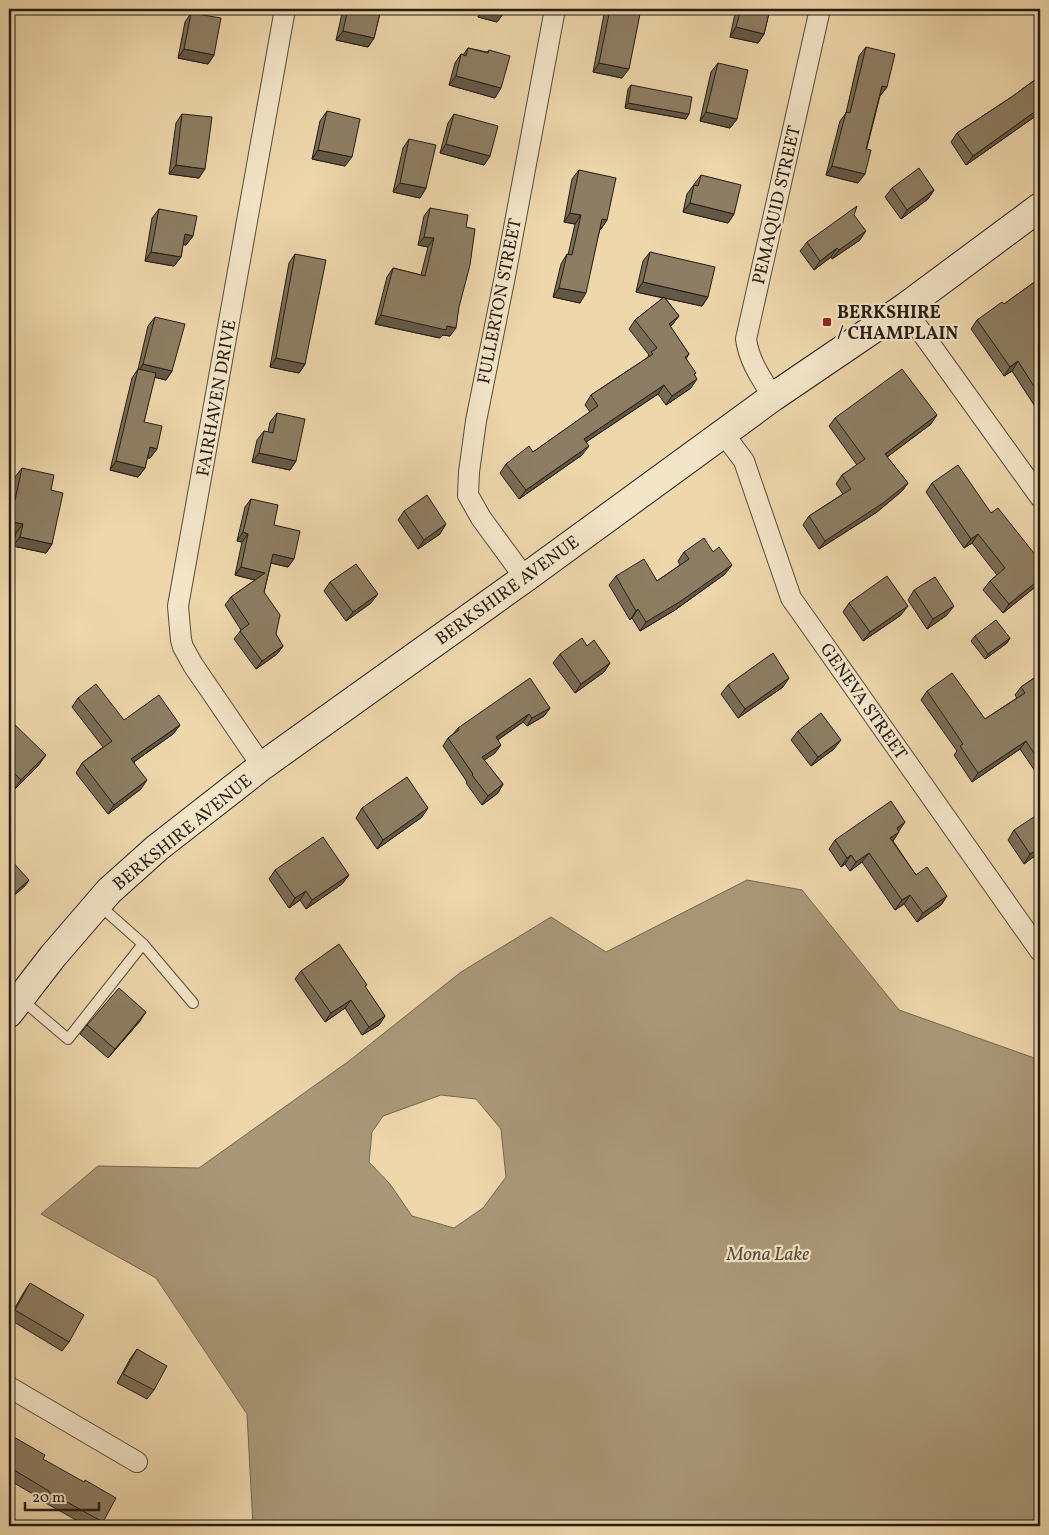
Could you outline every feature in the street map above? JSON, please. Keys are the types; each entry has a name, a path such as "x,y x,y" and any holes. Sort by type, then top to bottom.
{"main road":[{"name":"BERKSHIRE AVENUE","path":"14,1006 53,956 109,891 157,848 262,766 525,578 773,397 904,308 1040,207"}],"street":[{"name":"FAIRHAVEN DRIVE","path":"262,766 183,647 178,606 285,9"},
{"name":"FULLERTON STREET","path":"525,578 481,518 468,495 469,472 476,421 505,276 554,9"},
{"name":"PEMAQUID STREET","path":"773,397 755,369 748,353 746,339 820,9"},
{"path":"904,308 1040,497"},
{"name":"GENEVA STREET","path":"723,433 744,460 791,598 1040,951"},
{"path":"9,1387 136,1462"}],"lane":[{"path":"97,904 143,944 193,1003"},
{"path":"14,1006 68,1039 143,944"}],"water":[{"name":"Mona Lake","path":"747,880 802,890 899,1010 1040,1060 1040,1526 253,1526 247,1414 156,1278 41,1214 98,1166 199,1168 349,1061 461,972 551,917 606,952","holes":["441,1095 476,1099 501,1129 506,1177 483,1208 454,1228 412,1216 390,1184 369,1162 372,1132 383,1116"]}],"building":[{"path":"348,9 381,9 374,38 343,31"},
{"path":"487,9 505,9 504,13"},
{"path":"610,9 641,9 629,69 599,63"},
{"path":"741,9 770,9 764,34 736,27"},
{"path":"191,13 221,18 214,55 184,49"},
{"path":"866,47 895,54 887,87 882,86 866,149 871,150 865,174 832,166 846,112 850,113"},
{"path":"468,48 488,53 489,50 510,56 501,88 456,76 461,54 466,56"},
{"path":"718,63 748,70 737,119 706,112"},
{"path":"1040,76 1040,108 973,156 957,133"},
{"path":"631,85 692,97 689,114 628,103"},
{"path":"327,111 360,119 352,157 318,150"},
{"path":"182,114 212,117 205,169 176,165"},
{"path":"454,114 498,126 490,156 446,144"},
{"path":"409,139 436,145 426,188 400,183"},
{"path":"919,168 934,190 907,210 892,188"},
{"path":"579,170 616,178 607,220 602,219 586,293 559,288 567,254 572,255 581,215 570,213"},
{"path":"701,175 741,185 734,214 690,203 694,185 698,186"},
{"path":"857,206 854,215 866,231 839,250 837,248 820,261 807,242"},
{"path":"430,208 468,215 466,227 475,229 470,265 459,307 456,328 447,326 446,330 381,315 393,268 425,276 434,238 424,237"},
{"path":"159,209 197,216 193,236 185,234 181,257 151,252"},
{"path":"650,252 715,267 708,297 643,282"},
{"path":"295,254 326,260 305,364 276,358"},
{"path":"1040,278 1040,396 1018,361 1010,367 977,320 1002,302 1004,304"},
{"path":"664,297 679,316 669,324 689,354 685,357 696,373 694,374 697,379 672,396 664,385 584,439 589,446 526,490 506,464 529,446 533,452 598,406 591,395 653,354 651,352 657,348 635,320"},
{"path":"155,317 185,324 172,371 143,364"},
{"path":"138,369 156,373 144,422 162,426 157,449 150,447 145,468 116,461"},
{"path":"902,369 937,415 885,454 908,483 883,503 825,541 809,516 851,489 842,475 865,459 835,418"},
{"path":"277,413 305,419 296,461 259,453 264,431 273,433"},
{"path":"958,465 991,513 998,508 1037,557 1040,555 1040,579 1009,604 990,581 1005,568 978,534 971,539 932,483"},
{"path":"22,468 54,475 51,490 63,493 52,544 20,537 23,524 9,521 10,499 15,500"},
{"path":"427,495 446,524 424,540 404,511"},
{"path":"251,499 278,505 274,525 300,531 294,559 273,554 264,592 280,615 276,634 283,646 262,661 240,631 249,624 231,597 265,573 241,567 248,534 243,532"},
{"path":"704,538 713,552 719,547 732,565 681,601 646,622 638,609 636,611 616,576 644,559 657,581 689,559 684,552"},
{"path":"356,564 378,594 353,612 330,582"},
{"path":"887,576 908,606 870,632 849,603"},
{"path":"935,577 954,606 933,619 914,590"},
{"path":"996,620 1010,638 988,654 975,636"},
{"path":"582,638 587,646 594,640 610,663 581,684 560,654"},
{"path":"773,653 789,678 745,709 728,685"},
{"path":"952,673 985,719 1025,693 1021,687 1040,674 1040,762 1026,741 978,773 960,746 963,744 927,691"},
{"path":"530,678 550,708 532,718 529,714 496,737 501,745 482,757 503,784 488,796 448,738 459,730 458,728"},
{"path":"96,684 124,720 159,695 180,725 131,759 147,780 114,805 82,763 112,741 78,698"},
{"path":"821,713 841,740 818,757 798,731"},
{"path":"9,719 46,755 21,780 9,768"},
{"path":"407,777 428,808 383,840 362,808"},
{"path":"891,801 905,822 897,828 899,832 890,838 916,875 927,867 947,896 923,913 910,895 902,900 869,853 856,862 851,855 847,858 835,840"},
{"path":"1040,813 1040,848 1030,854 1014,830"},
{"path":"323,837 349,875 312,900 306,891 295,898 275,870"},
{"path":"9,858 29,880 9,898"},
{"path":"339,944 367,985 365,986 385,1016 369,1027 351,1000 331,1013 301,971"},
{"path":"119,988 146,1012 115,1049 87,1025"},
{"path":"30,1283 84,1315 69,1342 15,1310"},
{"path":"137,1349 167,1366 154,1390 123,1374"},
{"path":"12,1436 45,1455 43,1459 116,1498 103,1522 9,1467 9,1442"}],"place":[{"name":"BERKSHIRE / CHAMPLAIN","path":"827,322"}]}
